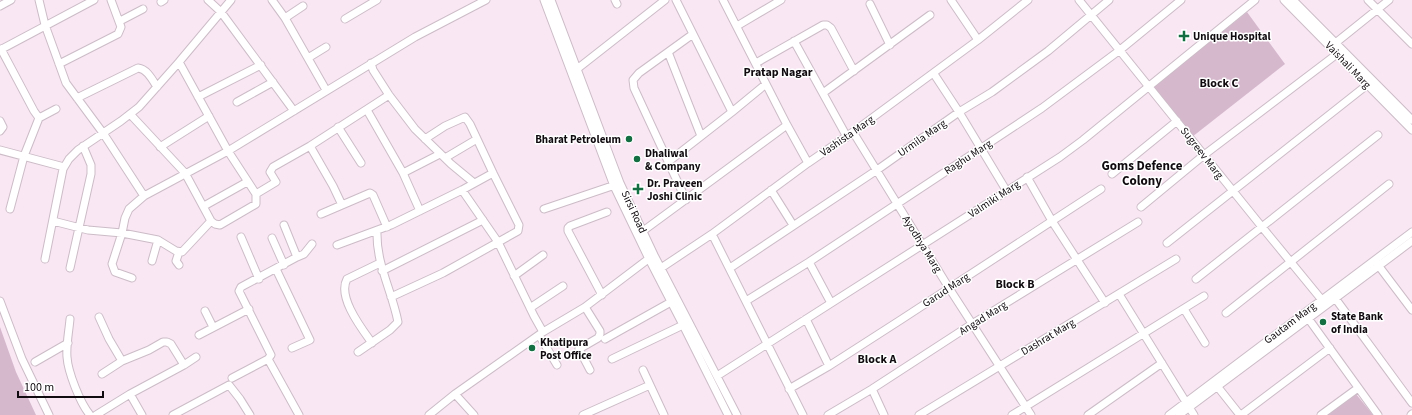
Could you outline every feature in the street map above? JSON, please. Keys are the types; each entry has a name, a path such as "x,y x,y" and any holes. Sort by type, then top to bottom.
{"street":[{"path":"0,6 11,0"},
{"path":"39,0 46,26 66,83 103,133 144,196"},
{"path":"39,118 0,49 46,26 85,2 94,0"},
{"path":"59,64 118,34 121,27 120,21 111,0"},
{"path":"208,0 222,12 294,111"},
{"path":"45,259 64,167 68,159 83,146 139,107 222,12 230,0"},
{"path":"272,0 285,18 326,90"},
{"path":"345,19 377,0"},
{"path":"132,278 119,274 112,268 112,264 129,209 144,196 228,151 414,37 486,0"},
{"name":"Sirsi Road","path":"544,0 617,184 652,257 671,302 728,415"},
{"name":"Sirsi Road","path":"551,0 617,184 643,231 652,257 661,268 737,415"},
{"path":"577,69 665,0"},
{"path":"676,0 732,112"},
{"path":"723,0 808,163"},
{"path":"737,26 781,0"},
{"path":"951,0 978,40"},
{"name":"Sugreev Marg","path":"1079,0 1262,228 1324,302"},
{"name":"Urmila Marg","path":"730,268 877,170 959,112 992,92 1020,72 1109,0"},
{"name":"Raghu Marg","path":"746,301 898,204 1042,108 1120,50 1182,0"},
{"name":"Valmiki Marg","path":"717,376 831,302 923,245 1006,190 1060,157 1149,87 1255,0"},
{"name":"Vaishali Marg","path":"1284,0 1412,120"},
{"name":"Vaishali Marg","path":"1293,0 1333,45 1337,54 1412,130"},
{"path":"1368,0 1412,44"},
{"path":"1333,45 1389,0"},
{"name":"Vashista Marg","path":"661,268 712,234 808,163 847,137 934,74 1025,1"},
{"path":"870,4 890,45"},
{"path":"285,18 303,6"},
{"path":"120,21 143,9"},
{"path":"823,93 930,14"},
{"path":"756,63 822,25 827,25 831,28 854,70"},
{"path":"686,200 634,88 633,80 639,73 693,34"},
{"path":"794,41 847,137"},
{"path":"308,58 326,48"},
{"path":"668,52 701,136"},
{"path":"1141,207 1204,155 1337,54"},
{"path":"130,114 185,173 214,224 220,225 245,212 256,204 256,194 228,151 179,62"},
{"path":"371,64 373,70 389,95 415,129 474,183"},
{"path":"198,97 261,65"},
{"path":"77,98 138,68 142,68 146,71 157,87"},
{"path":"934,74 959,112 1006,190"},
{"path":"237,102 273,82"},
{"path":"668,162 766,84"},
{"path":"1167,243 1367,85"},
{"path":"256,194 276,182 270,172 273,167 310,146 389,95"},
{"path":"10,209 24,156 39,118 56,110"},
{"path":"367,110 403,173 420,211"},
{"path":"160,147 209,116"},
{"path":"391,297 443,273 518,231 519,225 470,124 465,117 450,123 425,139"},
{"path":"0,121 3,127 0,131"},
{"path":"1112,174 1177,121"},
{"path":"643,231 787,125"},
{"path":"338,127 361,163"},
{"name":"Ayodhya Marg","path":"853,132 949,288 1031,415"},
{"path":"1196,279 1378,135"},
{"path":"403,173 443,156 477,139"},
{"path":"70,268 91,174 91,165 83,146"},
{"path":"310,146 342,205"},
{"path":"0,150 64,167"},
{"path":"337,245 387,227 493,173"},
{"path":"1027,177 1052,221 1105,302"},
{"path":"204,206 247,182"},
{"path":"544,209 617,184"},
{"path":"1226,313 1389,184"},
{"name":"Garud Marg","path":"789,389 829,366 1101,189"},
{"path":"462,190 498,242 556,365"},
{"path":"771,190 793,225"},
{"path":"322,214 370,193 373,195 387,227"},
{"path":"602,295 568,231 568,228 607,212"},
{"path":"382,271 483,220"},
{"path":"53,222 88,230 122,233 158,240 176,251 182,252 211,221"},
{"name":"Angad Marg","path":"828,415 1138,222"},
{"path":"284,225 297,257"},
{"path":"358,352 390,330 398,322 380,263 377,231"},
{"name":"Gautam Marg","path":"1179,415 1187,405 1324,302 1412,232"},
{"path":"712,234 789,389 794,404 803,415"},
{"path":"240,237 259,278"},
{"path":"272,238 284,265"},
{"path":"152,261 158,240"},
{"name":"Gautam Marg","path":"1324,302 1334,298 1412,241"},
{"path":"232,378 268,359 271,355 239,291 242,287 304,254 312,244"},
{"path":"179,252 176,261 179,266"},
{"path":"514,276 543,255"},
{"path":"429,415 455,394 541,334 585,307 652,257"},
{"name":"Dashrat Marg","path":"919,415 1176,259"},
{"path":"809,262 831,302"},
{"path":"372,343 352,311 346,299 344,288 347,279 380,263"},
{"path":"1378,265 1412,310"},
{"path":"276,269 310,340 292,348"},
{"path":"530,308 563,286"},
{"path":"1119,294 1194,415"},
{"path":"1012,415 1204,296"},
{"path":"1334,298 1412,403"},
{"path":"0,302 22,359 49,415"},
{"path":"606,339 671,302"},
{"path":"585,307 600,331 598,338 579,349 590,370"},
{"path":"199,335 249,309"},
{"path":"1184,309 1205,344"},
{"path":"204,311 213,327"},
{"path":"1306,315 1378,415"},
{"name":"Gautam Marg","path":"1169,415 1217,386 1306,315"},
{"path":"99,317 109,339 122,361"},
{"path":"806,318 829,366"},
{"path":"70,319 67,357 79,397 90,415"},
{"path":"612,360 683,325"},
{"path":"102,374 122,361 149,350 163,342 171,344 184,365"},
{"path":"35,362 68,343"},
{"path":"1217,386 1241,415 1330,348"},
{"path":"96,415 196,357"},
{"path":"268,359 299,415"},
{"path":"1088,415 1162,363"},
{"path":"643,370 664,415"},
{"path":"173,415 229,385 240,399 248,414"},
{"path":"583,415 650,385"},
{"path":"1321,415 1358,388"},
{"path":"872,389 884,415"},
{"path":"130,394 142,415"},
{"path":"455,394 474,415"}],"shaded area":[{"path":"1247,12 1285,64 1192,137 1153,87"},
{"path":"0,327 16,372 36,415 0,415"},
{"path":"1356,394 1373,415 1327,415"}],"place":[{"name":"Unique Hospital","path":"1184,36"},
{"name":"Bharat Petroleum","path":"629,139"},
{"name":"Dhaliwal & Company","path":"637,159"},
{"name":"Dr. Praveen Joshi Clinic","path":"638,189"},
{"name":"State Bank of India","path":"1323,322"},
{"name":"Khatipura Post Office","path":"532,348"}],"district":[{"name":"Pratap Nagar","path":"778,72"},
{"name":"Block C","path":"1219,83"},
{"name":"Goms Defence Colony","path":"1142,174"},
{"name":"Block B","path":"1015,284"},
{"name":"Block A","path":"877,359"}]}
